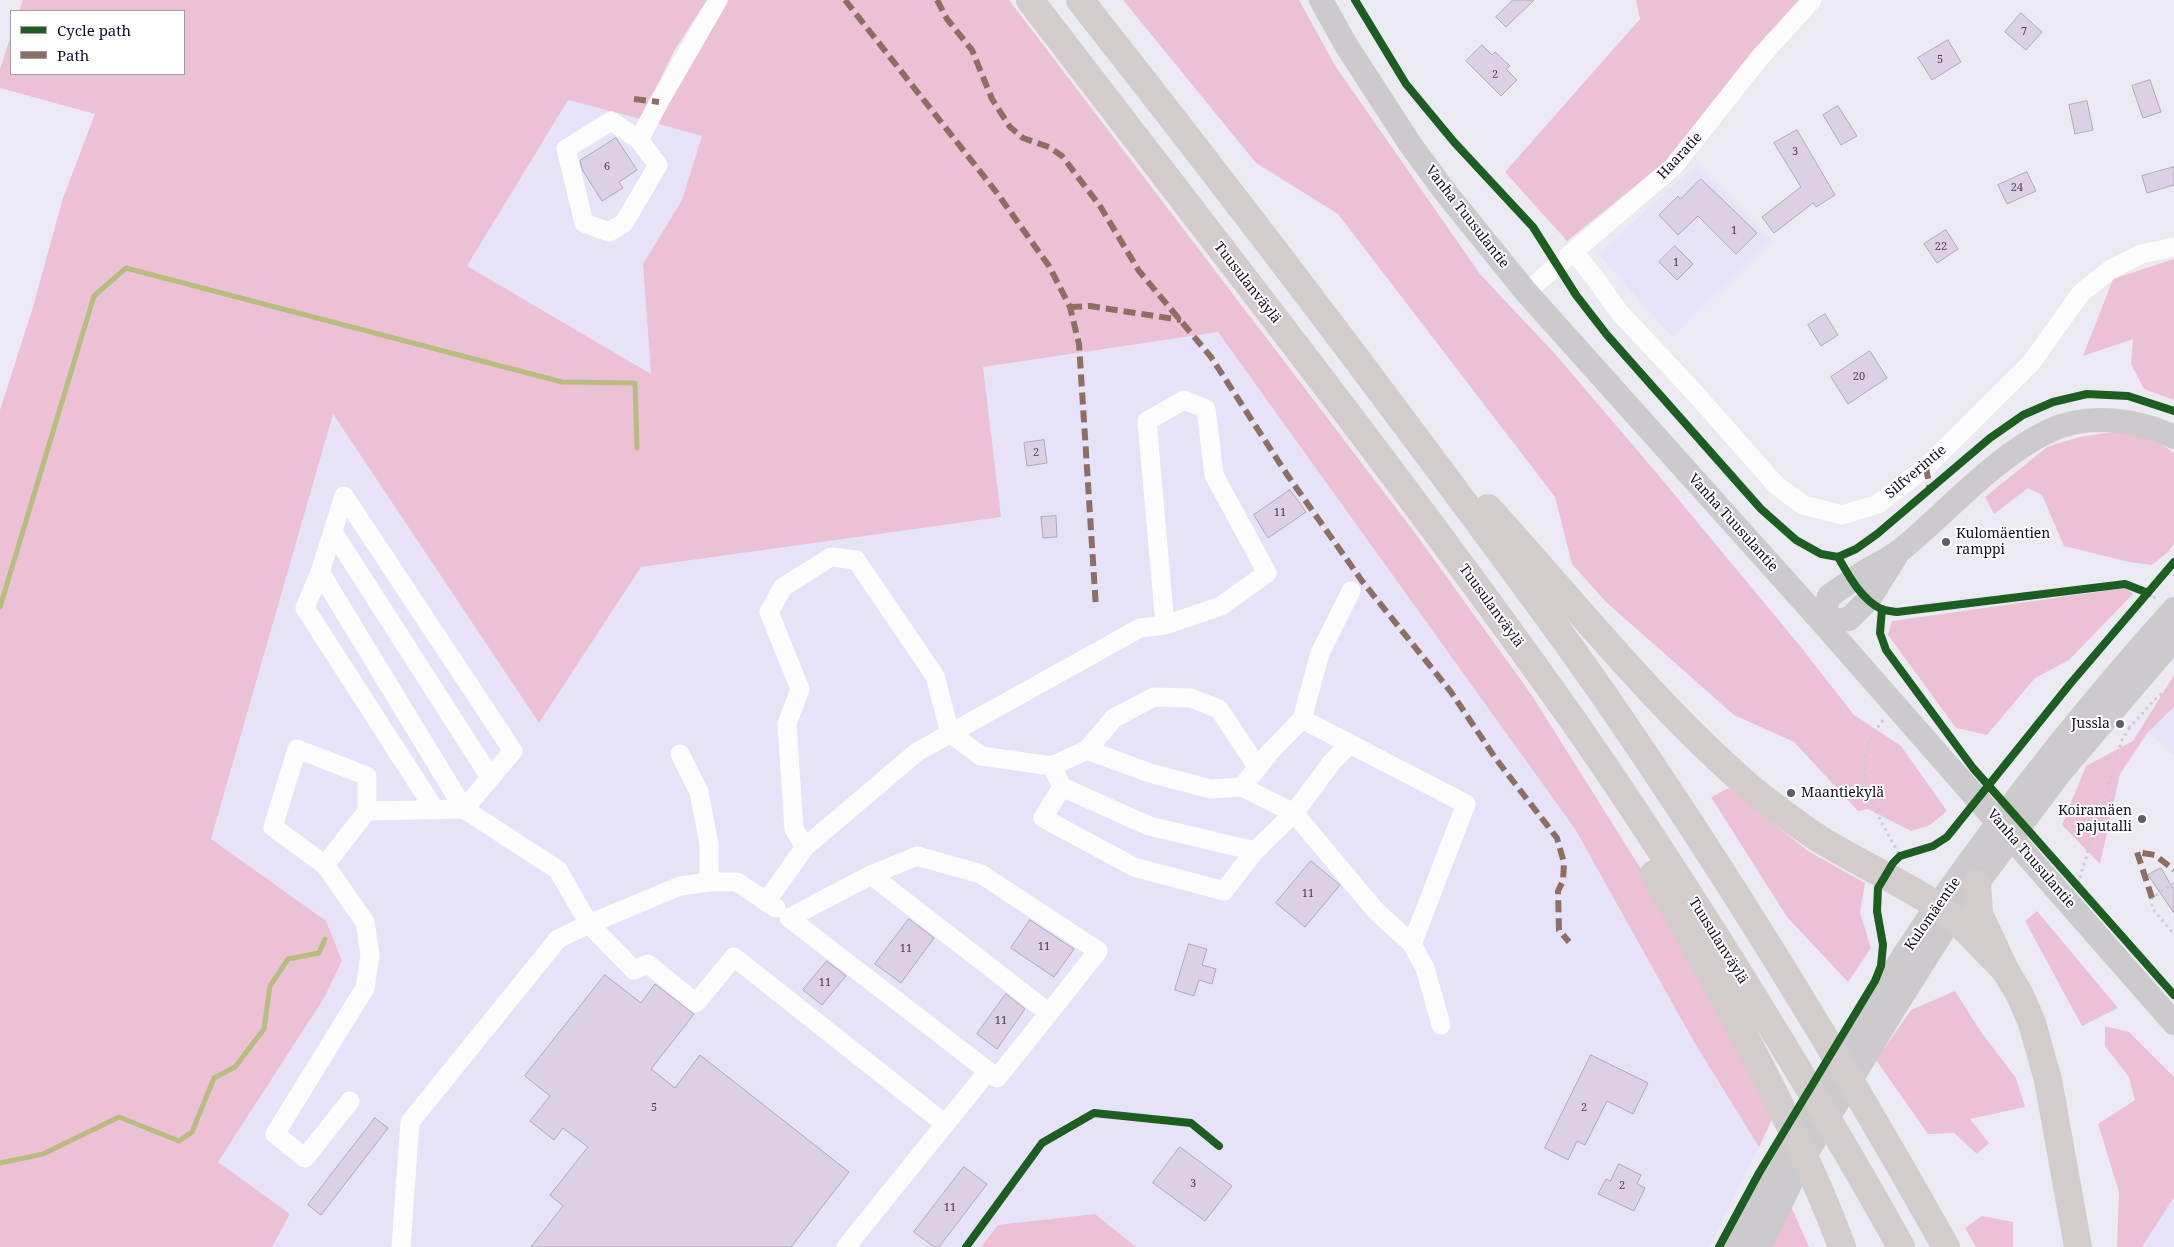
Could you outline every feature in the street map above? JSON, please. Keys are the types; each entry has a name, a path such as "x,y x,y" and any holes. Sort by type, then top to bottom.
{"highway":[{"name":"Tuusulanväylä","path":"1030,0 1421,510 1563,706 1682,884 1742,979 1852,1158 1901,1247"},
{"path":"1080,0 1379,388 1557,628 1605,697 1785,972 1884,1136 1946,1247"},
{"path":"1379,388 1507,529 1607,644 1687,729 1755,791 1810,832 1898,861 2005,970"},
{"path":"1563,706 1613,808 1673,905 1769,1082 1815,1180 1842,1247"},
{"path":"1977,882 1980,914 2005,970 2020,995 2032,1023 2048,1080 2078,1247"}],"main road":[{"name":"Vanha Tuusulantie","path":"1321,0 1346,46 1410,144 1446,193 1526,292 1822,622 2174,1023"},
{"path":"1822,622 1849,619 1869,599 1900,551 2006,458 2026,443 2050,430 2068,424 2112,421 2151,428 2174,437"},
{"name":"Kulomäentie","path":"1734,1247 1766,1184 1945,911 2060,742 2117,672 2167,606"},
{"name":"Kulomäentie","path":"1945,911 1977,882 2060,773 2174,639"},
{"name":"Kulomäentie","path":"1759,1247 1800,1164 1885,1003"}],"street":[{"path":"639,140 718,0"},
{"name":"Haaratie","path":"1526,292 1674,167 1761,56 1812,0"},
{"path":"611,121 639,140 658,165 624,223 609,232 584,223 566,149 611,121"},
{"name":"Silfverintie","path":"1574,252 1619,312 1694,392 1776,485 1803,505 1842,516 1878,504 1926,466 2031,363 2081,293 2088,287 2110,270 2141,254 2174,247"},
{"path":"766,902 805,846 917,752 1140,628 1165,625 1221,606 1266,572 1214,475 1206,410 1184,400 1147,422 1165,625"},
{"path":"367,811 434,810 464,809 513,750 344,496 320,572 305,608 434,810"},
{"path":"333,532 490,777"},
{"path":"805,846 794,829 787,724 800,689 769,612 783,587 832,557 856,560 935,676 950,733 981,756 1052,766 1087,750 1114,718 1154,697 1191,698 1219,709 1258,768"},
{"path":"320,572 464,809 558,870 589,924 634,970 648,964 696,1003 734,957 945,1124"},
{"path":"1242,787 1302,719 1320,653 1351,591"},
{"path":"1302,719 1466,804 1412,944"},
{"path":"1062,787 1043,818 1134,867 1224,891 1255,851 1294,813 1332,762 1350,744"},
{"path":"325,866 367,811 367,776 297,748 273,827 325,866 365,922 370,955 365,988 275,1134 305,1158 350,1101"},
{"path":"1087,750 1150,773 1210,789 1242,787 1294,813 1376,911 1412,944 1425,968 1441,1026"},
{"path":"680,754 700,792 708,844 709,882"},
{"path":"1052,766 1062,787 1149,826 1255,851"},
{"path":"401,1247 410,1122 558,939 589,924 680,886 709,882 738,882 789,918 997,1078 1098,951 981,874 917,856 871,875 789,918"},
{"path":"871,875 1049,1013"},
{"path":"846,1247 988,1071"}],"path":[{"path":"2139,589 2151,590 2167,606"},
{"path":"2142,600 2151,590"},
{"path":"1898,708 1883,721 1872,736 1864,760 1864,778 1898,861"},
{"path":"2078,885 2122,740 2130,727"},
{"path":"2071,878 2084,892"},
{"path":"2174,883 2152,898 2152,908 2174,934"}],"shaded area":[{"path":"23,0 707,0 674,51 641,119 568,100 467,266 651,374 643,264 682,200 702,136 656,123 728,0 1009,0 1415,533 1531,694 1646,877 1773,1117 1759,1147 1694,1042 1575,829 1218,332 983,367 1001,517 641,567 539,723 333,414 211,839 326,921 342,961 324,998 218,1162 290,1214 272,1247 0,1247 0,410 33,307 63,198 95,114 0,88 0,69 10,38 10,75 185,75 185,10 19,10"},
{"path":"1123,0 1299,0 1336,67 1480,274 1556,355 1655,471 1800,646 1854,715 1901,746 1947,811 1930,825 1911,831 1868,809 1858,811 1794,742 1734,715 1606,602 1572,564 1555,497 1338,214 1256,163"},
{"path":"1636,0 1799,0 1670,158 1567,241 1505,172 1640,19"},
{"path":"568,99 703,135 682,200 643,264 651,374 467,266"},
{"path":"1696,165 1772,241 1672,337 1598,254"},
{"path":"2174,259 2174,400 2144,389 2131,364 2133,339 2083,356 2113,279"},
{"path":"1218,332 1575,829 1694,1042 1759,1147 1708,1247 272,1247 290,1214 218,1162 324,998 211,839 333,414 539,723 641,567 1000,517 982,367"},
{"path":"2122,431 2151,437 2174,453 2174,543 2168,552 2152,565 2129,562 2064,546 2042,495 2028,488 1994,514 1985,497 2047,447 2079,437"},
{"path":"2126,588 2133,594 2069,660 2035,678 1987,735 1956,728 1888,635 1892,621"},
{"path":"2174,675 2174,707 2148,732 2120,774 2100,864 2062,825 2086,766 2133,741"},
{"path":"2174,707 2174,755 2148,732"},
{"path":"1729,788 1808,851 1865,883 1860,913 1871,948 1848,982 1787,917 1711,797"},
{"path":"2037,911 2118,1008 2082,1026 2025,921"},
{"path":"1955,991 1981,1032 2016,1078 2025,1107 1970,1119 1989,1143 1977,1154 1954,1133 1928,1134 1876,1060 1911,1010"},
{"path":"2105,1026 2129,1032 2174,1077 2174,1197 2142,1247 2117,1247 2119,1192 2098,1124 2135,1100 2129,1077 2105,1046"},
{"path":"2174,1197 2174,1247 2142,1247 2146,1239"},
{"path":"1791,1206 1809,1247 1770,1247"},
{"path":"1095,1214 1136,1247 981,1247 998,1225"},
{"path":"1982,1216 2013,1222 2013,1247 1976,1247 1965,1228"}],"building":[{"path":"1513,0 1534,0 1506,27 1496,17"},
{"path":"2021,13 2042,32 2026,50 2005,32"},
{"path":"1948,40 1961,62 1932,80 1918,58"},
{"path":"1482,45 1492,55 1495,52 1510,66 1506,69 1517,80 1501,96 1466,61"},
{"path":"2150,80 2161,112 2143,118 2132,86"},
{"path":"2087,101 2093,130 2075,134 2069,105"},
{"path":"1838,106 1857,136 1841,145 1823,115"},
{"path":"1797,130 1835,195 1816,207 1813,203 1774,233 1762,217 1801,187 1774,143"},
{"path":"616,138 637,170 619,182 623,188 602,201 583,171 580,161"},
{"path":"2174,167 2174,185 2147,193 2142,176"},
{"path":"2027,172 2036,191 2007,204 1998,185"},
{"path":"1701,179 1757,233 1736,254 1698,216 1678,235 1659,215 1678,196 1680,199"},
{"path":"1946,230 1958,249 1937,263 1924,244"},
{"path":"1675,246 1693,264 1677,280 1659,262"},
{"path":"1825,314 1838,335 1821,346 1808,325"},
{"path":"1870,351 1887,378 1848,404 1831,377"},
{"path":"1044,440 1047,463 1027,466 1024,443"},
{"path":"1290,490 1306,512 1268,538 1254,515"},
{"path":"1056,516 1057,537 1043,538 1041,517"},
{"path":"1311,861 1340,885 1305,927 1276,903"},
{"path":"2161,868 2174,890 2174,913 2148,875"},
{"path":"909,919 934,938 901,983 875,964"},
{"path":"1030,920 1074,949 1054,977 1011,948"},
{"path":"1189,944 1207,949 1202,965 1216,969 1212,984 1199,980 1194,996 1175,990"},
{"path":"827,961 846,976 822,1005 803,990"},
{"path":"605,975 641,1003 655,984 694,1014 651,1069 675,1088 700,1055 849,1172 791,1247 531,1247 563,1206 550,1195 588,1147 563,1128 554,1140 530,1121 550,1096 525,1076"},
{"path":"1006,994 1025,1009 997,1049 977,1034"},
{"path":"1591,1055 1648,1083 1633,1114 1607,1101 1585,1145 1577,1141 1568,1160 1545,1148"},
{"path":"375,1118 388,1128 321,1215 308,1205"},
{"path":"1180,1147 1232,1186 1205,1221 1153,1183"},
{"path":"1619,1164 1641,1175 1637,1184 1645,1188 1634,1211 1598,1194 1606,1179 1610,1181"},
{"path":"964,1167 987,1184 939,1247 934,1247 914,1232"}],"waterway":[{"path":"0,607 94,296 126,268 562,382 635,383 637,448"},
{"path":"0,1163 43,1154 119,1117 179,1141 192,1132 214,1078 235,1067 264,1029 270,986 288,959 319,953 325,939"}],"marked path":[{"path":"845,0 997,193 1049,266 1070,307 1079,344 1096,608"},
{"path":"937,0 947,19 972,50 992,99 1010,127 1023,138 1049,147 1062,156 1100,206 1139,271 1211,357 1288,476 1362,581 1451,692 1496,759 1557,838 1564,863 1563,881 1558,891 1559,930 1569,942"},
{"path":"634,99 659,102"},
{"path":"1070,307 1090,306 1181,320"},
{"path":"1926,467 1930,490"},
{"path":"2152,898 2137,852 2155,855 2174,870"}],"cycle path":[{"path":"1355,0 1406,84 1454,142 1533,227 1576,295 1607,335 1761,509 1796,540 1821,554 1838,557 1856,549 1877,534 1990,438 2023,415 2053,402 2087,394 2128,396 2174,411"},
{"path":"1838,557 1856,586 1867,599 1874,605 1887,611 1897,612 2125,584 2148,593"},
{"path":"1719,1247 1759,1173 1875,981 1881,966 1883,945 1877,911 1878,888 1893,863 1900,856 1933,846 1947,837 2070,684 2174,562"},
{"path":"1882,609 1880,633 1886,650 1973,768 2174,995"},
{"path":"966,1247 1042,1143 1094,1113 1191,1123 1219,1146"}],"place":[{"name":"Kulomäentien ramppi","path":"1946,542"},
{"name":"Jussla","path":"2120,724"},
{"name":"Maantiekylä","path":"1791,793"},
{"name":"Koiramäen pajutalli","path":"2142,819"}]}
